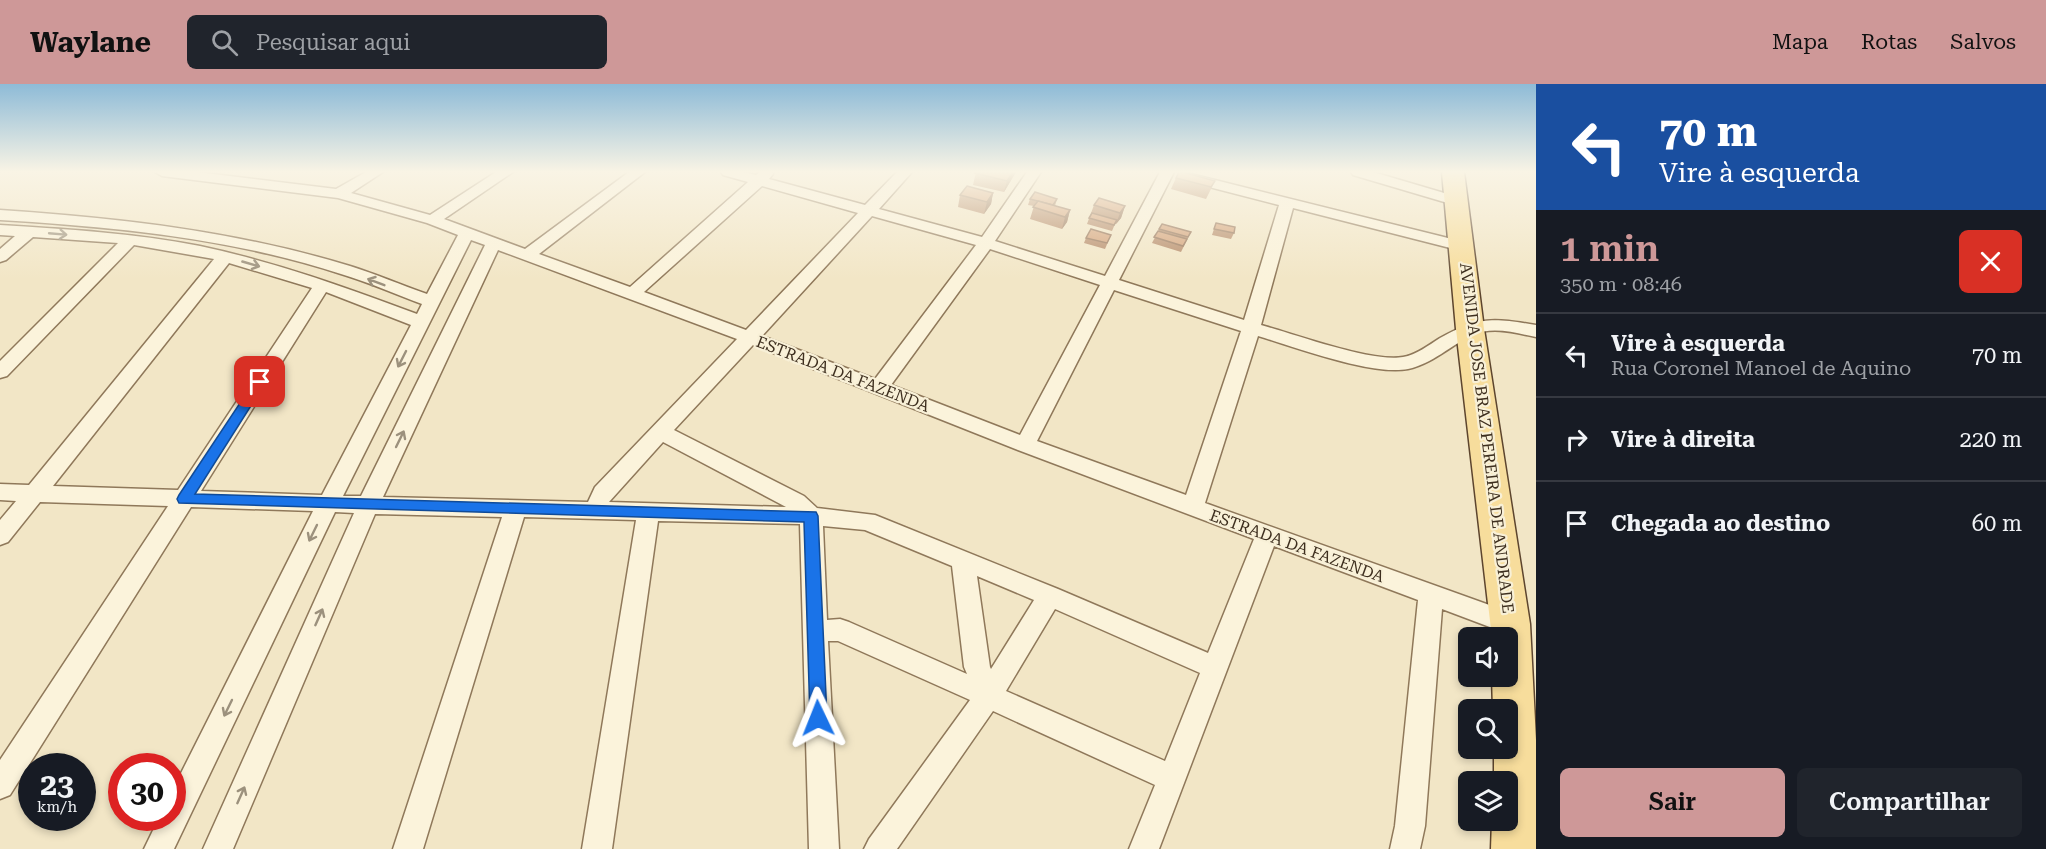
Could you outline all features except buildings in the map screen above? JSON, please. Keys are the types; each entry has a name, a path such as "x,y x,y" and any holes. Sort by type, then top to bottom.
{"main road":[{"name":"AVENIDA JOSE BRAZ PEREIRA DE ANDRADE","path":"1458,208 1470,329 1512,624 1516,781 1514,849"}],"street":[{"name":"ESTRADA DA FAZENDA","path":"388,208 432,220 528,254 1025,445 1512,624"},
{"path":"432,220 451,208"},
{"path":"528,254 590,208"},
{"path":"632,294 728,208"},
{"path":"859,208 986,243 1109,284 1355,358 1392,364 1407,363 1422,357 1470,329 1506,326 1536,331"},
{"path":"594,511 603,492 872,208"},
{"path":"878,389 1010,208"},
{"path":"1025,445 1149,208"},
{"path":"1193,507 1251,328 1285,208"},
{"path":"1310,208 1462,246"},
{"path":"0,215 148,226 244,243 334,266 426,312"},
{"path":"0,230 130,240 225,257 426,312"},
{"path":"0,257 29,232"},
{"path":"159,849 328,504 467,233"},
{"path":"0,372 130,240"},
{"path":"218,849 368,505 494,242"},
{"path":"0,536 225,257"},
{"path":"0,785 323,284"},
{"path":"660,432 796,502 811,516 824,849"},
{"path":"0,492 328,504 811,516 867,521 1050,596 1215,668"},
{"path":"408,849 516,509"},
{"path":"597,849 648,512"},
{"path":"1144,849 1267,535"},
{"path":"963,561 977,667 989,695"},
{"path":"1405,849 1410,826 1431,594"},
{"path":"879,849 989,695 1050,596"},
{"path":"815,632 840,630 1172,778"}],"route":[{"path":"260,382 184,499 811,516 818,718"}]}
